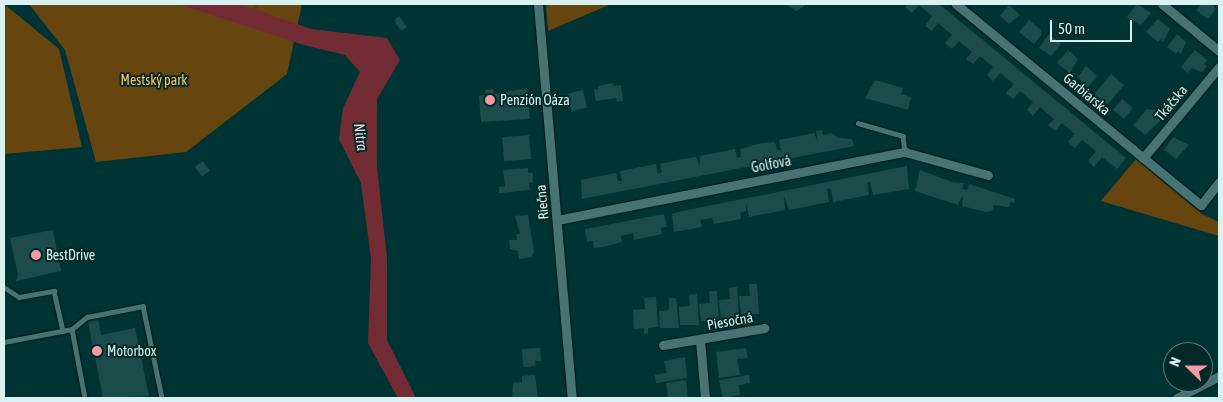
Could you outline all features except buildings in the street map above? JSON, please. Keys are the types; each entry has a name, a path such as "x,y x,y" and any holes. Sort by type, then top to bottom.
{"street":[{"name":"Riečna","path":"538,4 572,398"},
{"path":"1162,4 1219,51"},
{"name":"Garbiarska","path":"962,6 1201,205 1219,182"},
{"name":"Tkáčska","path":"1143,158 1219,66"},
{"name":"Golfová","path":"557,220 905,152 988,175"},
{"name":"Piesočná","path":"663,345 765,328"},
{"name":"Piesočná","path":"700,340 705,398"},
{"path":"1177,398 1219,376"}],"lane":[{"path":"858,123 903,136 905,152"},
{"path":"4,287 19,297 54,290 63,331"},
{"path":"4,342 72,329 87,317 143,306 162,398"},
{"path":"72,329 85,398"}],"green space":[{"path":"4,4 59,49 82,147 4,154"},
{"name":"Mestský park","path":"29,4 302,4 287,74 186,152 96,162 65,50"},
{"path":"546,4 611,4 548,31"},
{"path":"1136,159 1202,214 1219,222 1219,236 1101,201"}],"water":[{"name":"Nitra","path":"178,4 240,4 311,29 387,38 400,60 377,99 377,167 387,259 387,340 416,398 398,398 368,343 371,259 361,183 339,139 343,108 360,72 345,55 304,45"}],"waterway":[{"path":"255,4 255,13"}],"place":[{"name":"Penzión Oáza","path":"490,100"},
{"name":"BestDrive","path":"36,255"},
{"name":"Motorbox","path":"97,351"}]}
